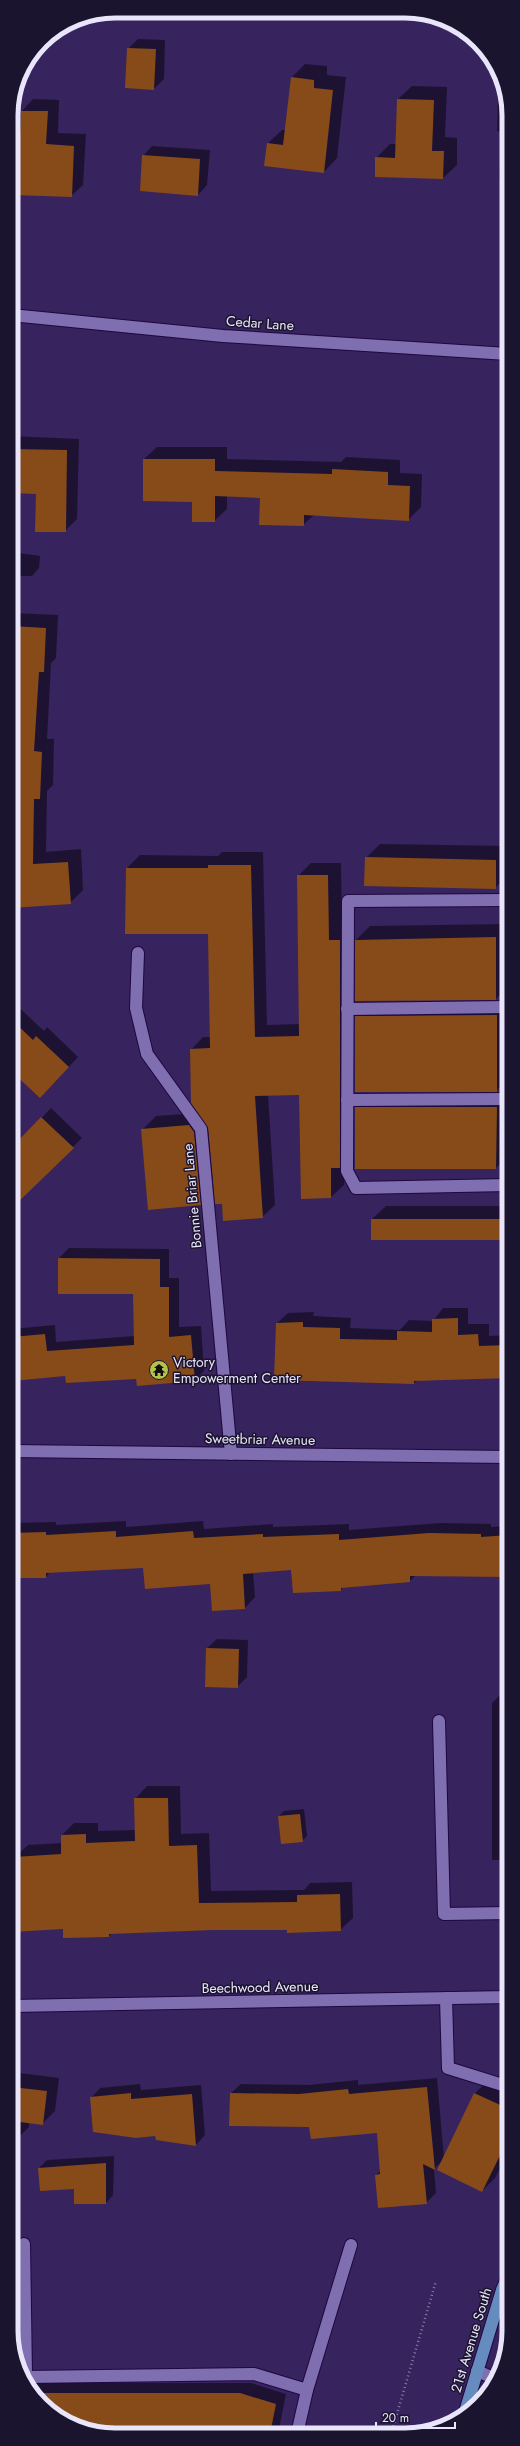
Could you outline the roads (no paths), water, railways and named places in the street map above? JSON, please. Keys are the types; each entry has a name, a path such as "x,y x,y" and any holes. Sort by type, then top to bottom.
{"main road":[{"name":"21st Avenue South","path":"467,2406 502,2290"}],"street":[{"name":"Cedar Lane","path":"18,316 223,336 502,354"},
{"path":"502,900 348,901 347,1009 347,1171 356,1188 502,1186"},
{"name":"Bonnie Briar Lane","path":"138,953 136,1008 147,1054 201,1129 231,1454"},
{"path":"347,1009 502,1007"},
{"path":"347,1100 502,1099"},
{"name":"Sweetbriar Avenue","path":"18,1451 502,1457"},
{"path":"439,1720 444,1914 502,1913"},
{"name":"Beechwood Avenue","path":"18,2006 502,1997"},
{"path":"446,1998 448,2068 502,2085"},
{"path":"24,2244 26,2369"},
{"path":"298,2428 307,2390 352,2244"},
{"path":"477,2371 491,2377"},
{"path":"29,2376 254,2374 307,2390"}],"place":[{"name":"Victory Empowerment Center","path":"159,1370"}]}
